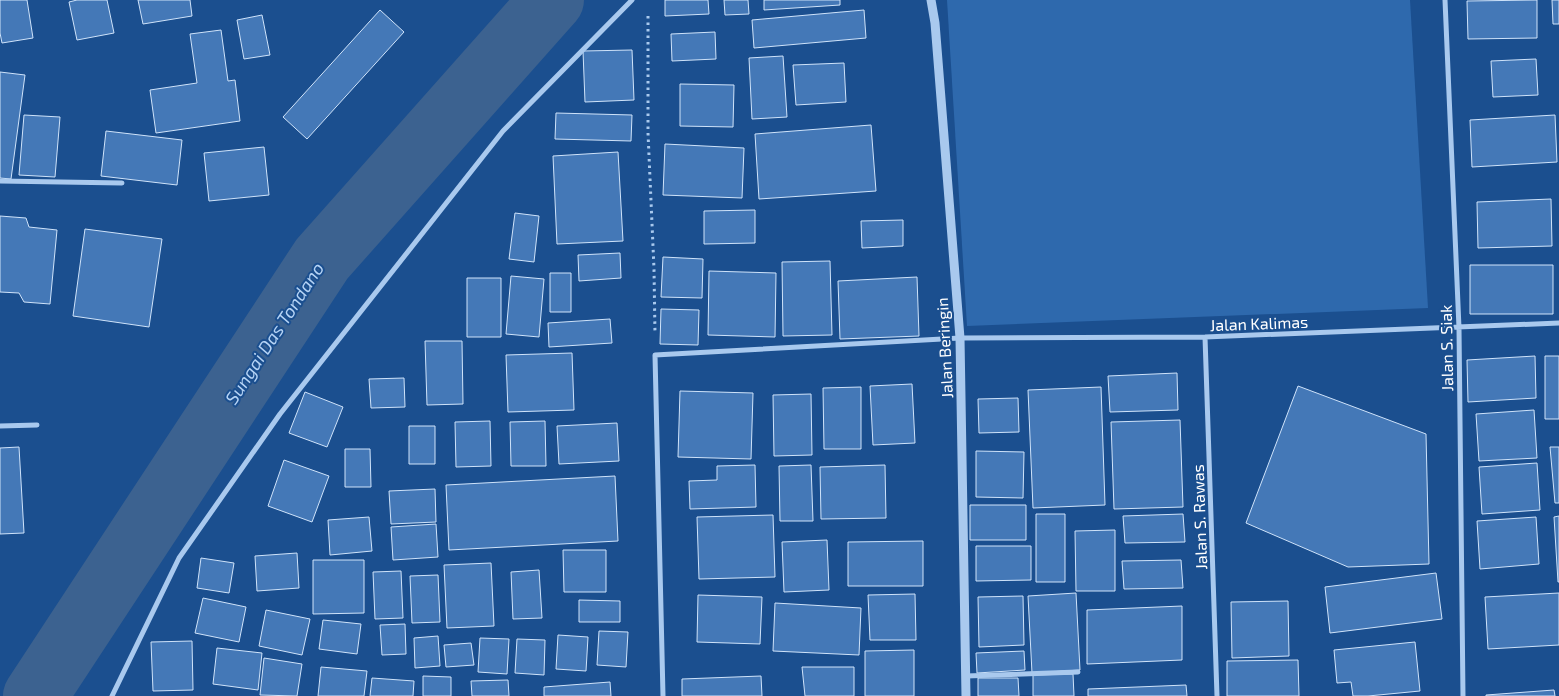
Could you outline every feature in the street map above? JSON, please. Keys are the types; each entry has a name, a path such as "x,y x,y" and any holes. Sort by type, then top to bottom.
{"street":[{"path":"112,696 179,558 280,414 502,132 632,0"},
{"name":"Jalan Beringin","path":"932,0 960,338 966,696"},
{"name":"Jalan S. Siak","path":"1444,0 1459,328 1464,696"},
{"path":"0,181 122,184"},
{"name":"Jalan Kalimas","path":"655,355 960,338 1206,337 1559,323"},
{"name":"Jalan S. Rawas","path":"1206,337 1217,696"},
{"path":"655,355 663,696"},
{"path":"0,426 37,425"},
{"path":"966,676 1078,672"}],"path":[{"path":"648,10 648,133 654,270 655,355"}],"shaded area":[{"path":"947,0 1410,0 1428,308 967,326"}],"building":[{"path":"0,0 27,0 33,38 2,43 0,33"},
{"path":"77,0 107,0 114,33 77,40 69,2"},
{"path":"138,0 190,0 192,16 143,24"},
{"path":"665,0 708,0 709,14 665,16"},
{"path":"724,0 748,0 749,14 725,15"},
{"path":"764,0 840,0 840,5 764,10"},
{"path":"1537,0 1537,38 1468,39 1467,1"},
{"path":"1552,0 1559,0 1559,24 1553,24"},
{"path":"380,10 404,32 307,139 283,117"},
{"path":"864,10 866,38 754,48 752,20"},
{"path":"262,15 270,55 244,59 237,20"},
{"path":"221,30 228,81 235,80 240,121 156,133 150,90 197,83 190,34"},
{"path":"715,32 716,59 672,61 671,34"},
{"path":"632,50 634,100 585,102 583,51"},
{"path":"783,56 787,117 752,119 749,58"},
{"path":"1536,59 1538,95 1493,97 1491,61"},
{"path":"844,63 846,102 796,105 793,65"},
{"path":"0,72 25,75 11,179 0,178"},
{"path":"680,84 734,85 733,127 680,126"},
{"path":"556,113 632,115 631,141 555,139"},
{"path":"24,115 60,117 55,177 19,175"},
{"path":"1555,115 1557,162 1472,167 1470,120"},
{"path":"871,125 876,191 759,199 755,134"},
{"path":"106,131 182,140 177,185 101,176"},
{"path":"665,144 744,148 742,198 663,195"},
{"path":"264,147 269,195 209,201 204,153"},
{"path":"618,152 623,241 557,244 553,156"},
{"path":"1551,199 1552,246 1478,248 1477,202"},
{"path":"755,210 755,243 704,244 704,211"},
{"path":"515,213 539,216 534,262 509,259"},
{"path":"0,216 26,218 29,227 57,230 50,304 24,302 19,293 0,292"},
{"path":"903,220 903,246 862,248 861,221"},
{"path":"85,229 162,239 149,327 73,316"},
{"path":"620,253 621,278 579,281 578,255"},
{"path":"663,257 703,259 702,298 661,297"},
{"path":"830,261 832,335 783,336 782,262"},
{"path":"1470,265 1553,265 1553,314 1470,314"},
{"path":"709,271 776,273 775,337 708,335"},
{"path":"550,273 571,273 571,312 550,312"},
{"path":"511,276 544,279 539,337 506,334"},
{"path":"917,277 919,336 840,339 838,281"},
{"path":"467,278 501,278 501,337 467,337"},
{"path":"661,309 699,310 698,345 660,344"},
{"path":"610,319 612,343 549,347 548,323"},
{"path":"425,341 462,341 463,404 427,405"},
{"path":"572,353 574,410 508,412 506,355"},
{"path":"1535,356 1536,398 1468,402 1467,360"},
{"path":"1545,356 1559,356 1559,419 1545,419"},
{"path":"1177,373 1178,410 1110,412 1108,376"},
{"path":"404,378 405,407 371,408 369,379"},
{"path":"912,384 915,443 873,445 870,386"},
{"path":"1298,386 1426,434 1429,564 1348,567 1246,523"},
{"path":"861,387 861,449 824,449 823,388"},
{"path":"1101,387 1105,505 1033,508 1028,390"},
{"path":"680,391 753,393 751,459 678,457"},
{"path":"305,392 343,407 327,447 289,433"},
{"path":"811,394 812,455 774,456 773,395"},
{"path":"1018,398 1019,432 979,433 978,399"},
{"path":"1534,410 1537,458 1479,461 1476,414"},
{"path":"1180,420 1183,507 1114,509 1111,422"},
{"path":"490,421 491,466 456,467 455,422"},
{"path":"545,421 546,466 511,466 510,422"},
{"path":"617,423 619,461 559,464 557,426"},
{"path":"409,426 435,426 435,464 409,464"},
{"path":"19,447 24,533 0,534 0,448"},
{"path":"1550,447 1559,447 1559,503 1555,503"},
{"path":"345,449 370,449 371,487 345,487"},
{"path":"976,451 1024,452 1023,498 976,497"},
{"path":"284,460 329,476 312,522 268,506"},
{"path":"1537,463 1540,510 1482,514 1479,467"},
{"path":"755,465 756,507 690,509 689,481 717,480 717,466"},
{"path":"811,465 813,521 780,521 779,466"},
{"path":"885,465 886,518 821,519 820,467"},
{"path":"615,476 618,541 449,550 446,485"},
{"path":"435,489 436,522 391,524 389,491"},
{"path":"970,505 1026,505 1026,540 970,540"},
{"path":"1036,514 1065,514 1065,582 1036,582"},
{"path":"1183,514 1185,542 1125,543 1123,516"},
{"path":"773,515 775,577 699,579 697,517"},
{"path":"1559,516 1559,582 1558,582 1554,517"},
{"path":"369,517 372,551 330,555 328,520"},
{"path":"1536,517 1539,564 1480,569 1477,521"},
{"path":"436,524 438,557 393,560 391,527"},
{"path":"1115,530 1115,591 1076,591 1075,531"},
{"path":"827,540 829,590 784,592 782,542"},
{"path":"923,541 923,586 848,586 848,542"},
{"path":"976,546 1031,546 1031,580 976,581"},
{"path":"563,550 606,550 606,592 564,592"},
{"path":"297,553 299,588 257,591 255,556"},
{"path":"201,558 234,563 229,593 197,588"},
{"path":"313,560 364,560 364,613 313,614"},
{"path":"1181,560 1183,588 1124,589 1122,561"},
{"path":"491,563 494,626 447,628 444,565"},
{"path":"539,570 542,618 513,619 511,572"},
{"path":"401,571 403,618 375,619 373,572"},
{"path":"1436,573 1442,619 1330,633 1325,587"},
{"path":"438,575 440,622 412,623 410,576"},
{"path":"1076,593 1080,670 1032,673 1028,596"},
{"path":"1559,593 1559,645 1488,649 1485,597"},
{"path":"915,594 916,640 870,640 868,595"},
{"path":"698,595 762,597 760,644 697,642"},
{"path":"1023,596 1024,645 979,647 978,597"},
{"path":"203,598 246,607 239,642 195,633"},
{"path":"579,600 620,601 620,622 579,622"},
{"path":"1288,601 1289,656 1232,658 1231,602"},
{"path":"775,603 861,608 859,655 773,651"},
{"path":"1182,606 1182,660 1087,664 1087,610"},
{"path":"266,610 310,619 302,655 259,646"},
{"path":"323,620 361,624 357,654 319,649"},
{"path":"405,624 406,654 382,655 380,625"},
{"path":"599,631 628,632 626,667 597,665"},
{"path":"558,635 588,637 586,671 556,669"},
{"path":"438,636 440,666 415,668 414,638"},
{"path":"480,638 509,639 507,674 478,672"},
{"path":"517,639 545,640 544,675 515,673"},
{"path":"192,641 193,690 153,691 151,642"},
{"path":"1415,642 1420,691 1353,696 1351,682 1337,683 1334,650"},
{"path":"471,643 474,665 446,667 444,645"},
{"path":"217,648 262,653 258,690 213,684"},
{"path":"914,650 914,696 865,696 865,651"},
{"path":"1024,651 1025,670 977,673 976,653"},
{"path":"264,658 302,664 297,696 260,695"},
{"path":"1298,660 1299,696 1227,696 1227,661"},
{"path":"321,667 367,671 364,696 318,696"},
{"path":"802,667 854,667 854,696 805,696"},
{"path":"1073,674 1074,696 1033,696 1033,675"},
{"path":"423,676 451,677 451,696 423,696"},
{"path":"761,676 762,696 682,696 682,679"},
{"path":"372,678 414,681 413,696 370,696"},
{"path":"978,678 1018,678 1019,696 978,696"},
{"path":"508,680 509,696 472,696 471,681"},
{"path":"610,682 611,696 544,696 544,687"},
{"path":"1186,685 1187,696 1088,696 1088,689"},
{"path":"1554,690 1555,696 1486,696 1486,695"}],"waterway":[{"name":"Sungai Das Tondano","path":"35,696 322,259 552,0"}]}
